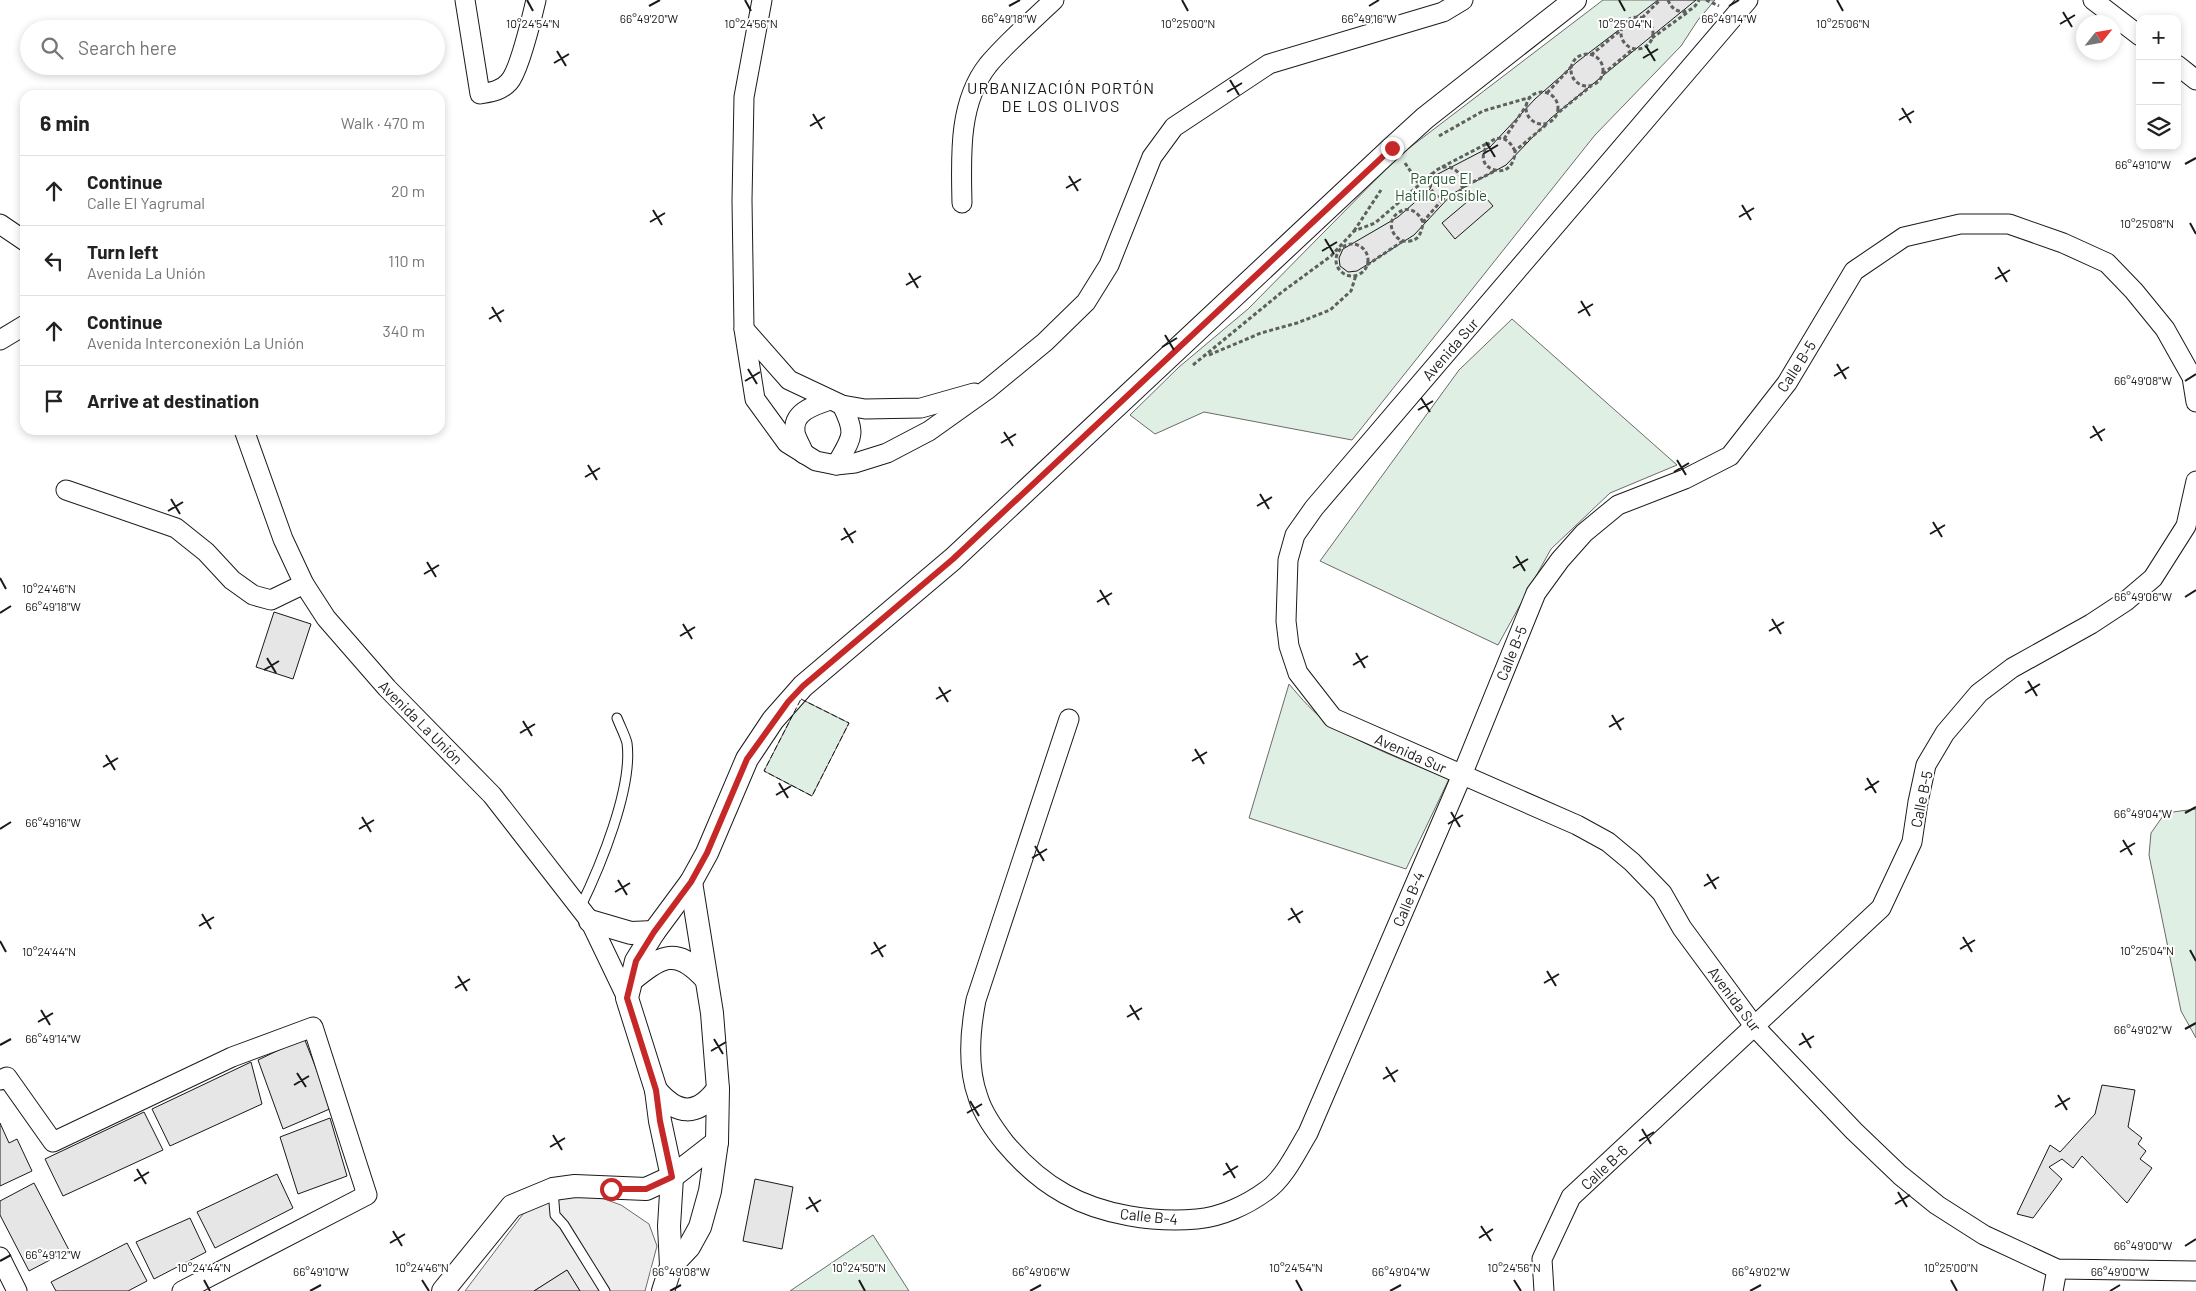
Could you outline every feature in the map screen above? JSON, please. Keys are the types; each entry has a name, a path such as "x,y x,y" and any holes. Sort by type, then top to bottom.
{"street":[{"path":"464,0 480,94 496,92 509,82 517,63 536,0"},
{"path":"762,0 744,97 742,200 744,329 755,399 787,443 816,461 836,465 855,463 887,453 930,431 988,389 1045,342 1086,302 1109,265 1152,157 1174,127 1268,64 1443,12 1463,0"},
{"path":"962,202 962,142 972,95 988,66 1054,0"},
{"path":"628,990 636,961 654,932 691,882 707,853 747,759 774,720 803,686 953,559 1425,118 1575,0"},
{"name":"Avenida Sur","path":"1748,0 1314,508 1295,535 1288,560 1286,621 1289,646 1298,673 1332,718 1577,825 1608,842 1632,862 1662,893 1682,928 1755,1027 1854,1132 1900,1175 1937,1205 1984,1235 2057,1269 2196,1271"},
{"path":"2093,0 2136,33"},
{"path":"2181,68 2196,80"},
{"path":"0,224 20,238"},
{"name":"Calle B-5","path":"1462,776 1536,593 1560,560 1584,532 1618,504 1685,479 1730,456 1787,383 1854,271 1904,237 1960,224 2008,224 2062,243 2107,263 2134,291 2165,329 2192,377 2196,402"},
{"path":"0,340 20,328"},
{"path":"744,329 789,380 836,402 865,409 921,408 988,389"},
{"path":"805,455 795,431 798,417 806,409 836,402"},
{"path":"836,402 852,425 850,441 836,465"},
{"name":"Avenida La Unión","path":"246,435 282,539 304,584 326,618 387,688 492,795 585,915 628,990 656,1090 660,1121 672,1177 669,1226 671,1266 663,1291"},
{"name":"Calle B-5","path":"1755,1027 1881,908 1912,842 1926,765 1945,734 1979,693 2012,668 2091,624 2126,600 2153,578 2186,526 2196,481"},
{"path":"66,490 176,528 206,552 232,580 253,595 271,600 304,584"},
{"name":"Calle B-4","path":"1068,719 976,1000 970,1030 972,1068 978,1097 992,1126 1013,1153 1065,1194 1126,1216 1198,1219 1232,1211 1268,1190 1289,1165 1308,1133 1462,776"},
{"name":"Avenida La Unión","path":"671,1266 689,1247 700,1227 710,1191 717,1142 718,1089 712,1013 705,978 704,952 691,882"},
{"path":"585,915 631,933 654,932"},
{"path":"628,990 660,960 673,958 684,960 693,965 705,978"},
{"path":"0,1080 7,1077 53,1142 232,1057 312,1027 367,1195 182,1291"},
{"name":"Calle B-6","path":"1544,1291 1542,1259 1571,1198 1755,1027"},
{"path":"656,1090 665,1101 675,1108 688,1110 699,1107 709,1101 718,1089"},
{"path":"443,1291 512,1206 553,1189 575,1186 646,1189 672,1177 717,1142"},
{"path":"0,1257 17,1291"},
{"path":"2053,1291 2057,1269"}],"lane":[{"path":"585,915 623,795 627,766 626,742 617,718"},
{"path":"553,1189 555,1215 564,1225 604,1291"}],"path":[{"path":"1642,18 1660,0"},
{"path":"1668,0 1672,8 1680,12 1688,12"},
{"path":"1621,30 1621,39 1626,46 1633,49 1641,49 1648,45 1652,38 1695,8 1699,0"},
{"path":"1706,0 1721,8"},
{"path":"1592,55 1621,30 1625,22 1632,17 1642,18 1649,23 1652,30 1652,38"},
{"path":"1515,151 1554,120 1558,113 1598,82 1602,75 1633,49"},
{"path":"1547,93 1571,67 1575,59 1582,54 1592,55 1599,60 1603,67 1602,75"},
{"path":"1571,67 1572,76 1576,83 1583,86 1591,86"},
{"path":"1434,139 1483,111 1531,97 1538,92 1547,93 1555,98 1558,105 1558,113"},
{"path":"1504,139 1531,97"},
{"path":"1527,105 1527,114 1532,120 1539,124 1547,124"},
{"path":"1354,231 1375,223 1434,172 1495,139 1504,139 1512,144 1515,151 1515,159 1510,166 1462,188 1457,195 1450,199 1443,199 1435,195 1431,189 1430,180 1434,172"},
{"path":"1488,143 1483,151 1484,160 1489,167 1496,171"},
{"path":"1402,158 1419,184"},
{"path":"1442,167 1451,168 1458,173 1462,180 1462,188"},
{"path":"1187,369 1206,356 1282,292 1340,249 1348,244 1357,244 1364,249 1368,256 1364,272 1348,276 1341,272 1337,266 1336,257 1340,249 1386,182"},
{"path":"1423,222 1443,199"},
{"path":"1403,210 1412,210 1420,215 1423,222 1423,230 1419,237 1412,241 1404,241 1397,238 1392,231 1391,222 1396,214 1403,210"},
{"path":"1367,265 1404,241"},
{"path":"1206,356 1261,333 1297,323 1330,310 1351,291 1356,275"}],"green space":[{"name":"Parque El Hatillo Posible","path":"1603,0 1715,0 1698,20 1681,46 1595,135 1352,440 1204,412 1155,434 1130,415 1179,367 1248,309 1400,155"},
{"path":"1512,319 1677,465 1610,493 1551,549 1498,645 1320,561 1459,370"},
{"path":"1289,684 1308,706 1330,724 1388,754 1449,779 1406,869 1249,818"},
{"path":"801,699 849,723 812,796 764,771"},
{"path":"2196,809 2196,1038 2181,1011 2149,855 2151,833 2165,813"},
{"path":"873,1235 909,1291 790,1291"}],"shaded area":[{"path":"572,1194 596,1196 621,1205 649,1224 657,1246 645,1291 580,1291 567,1270 534,1291 465,1291 523,1214 540,1204"}],"building":[{"path":"1658,0 1696,0 1551,118 1506,165 1452,194 1414,235 1357,271 1348,272 1340,266 1339,258 1343,249 1398,217 1430,189 1436,175 1490,147 1535,99 1577,62"},
{"path":"1480,191 1493,206 1455,239 1442,223"},
{"path":"274,612 311,624 293,679 256,667"},
{"path":"304,1038 332,1108 283,1129 258,1060"},
{"path":"251,1062 262,1104 170,1146 152,1109"},
{"path":"2102,1085 2135,1090 2128,1127 2142,1138 2138,1144 2146,1151 2140,1159 2152,1168 2127,1203 2082,1156 2073,1168 2062,1159 2049,1167 2062,1179 2033,1218 2017,1214 2050,1145 2060,1152 2095,1114"},
{"path":"144,1112 163,1150 63,1196 45,1159"},
{"path":"330,1118 347,1176 298,1194 280,1137"},
{"path":"0,1123 9,1143 17,1139 32,1171 0,1186"},
{"path":"277,1174 293,1208 215,1248 197,1212"},
{"path":"755,1179 793,1187 782,1249 743,1241"},
{"path":"34,1183 69,1250 29,1271 0,1215 0,1201"},
{"path":"190,1218 206,1252 154,1279 136,1242"},
{"path":"127,1243 147,1281 128,1291 56,1291 51,1282"},
{"path":"567,1270 580,1291 534,1291"}],"fence":[{"path":"801,699 849,723 812,796 764,771 801,699"}],"district":[{"name":"URBANIZACIÓN PORTÓN DE LOS OLIVOS","path":"1061,96"}],"route":[{"path":"611,1189 646,1189 672,1177 660,1121 656,1090 627,998 629,982 636,961 654,932 691,882 707,853 747,759 774,720 803,686 953,559 1392,148"}]}
